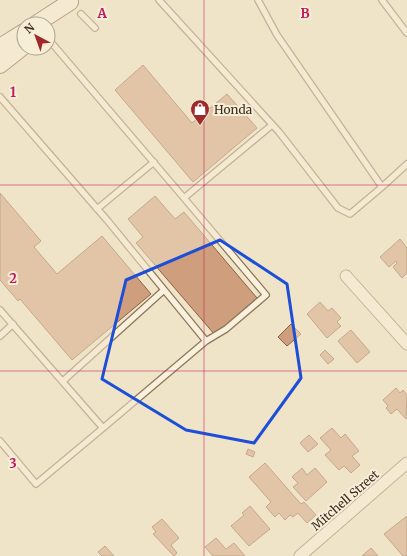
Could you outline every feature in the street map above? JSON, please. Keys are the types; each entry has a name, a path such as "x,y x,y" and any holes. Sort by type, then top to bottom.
{"street":[{"path":"48,16 71,1"},
{"path":"56,17 71,1"},
{"path":"0,47 16,37"},
{"path":"0,65 16,52"},
{"path":"346,276 407,344"},
{"name":"Mitchell Street","path":"300,556 407,462"}],"lane":[{"path":"159,0 272,125 338,208 350,214 407,164"},
{"path":"258,0 278,35 382,186"},
{"path":"382,0 407,33"},
{"path":"81,14 96,28"},
{"path":"0,441 36,484 206,341 226,329 266,295 56,48"},
{"path":"0,97 97,209 206,341"},
{"path":"184,198 272,125"},
{"path":"97,209 154,162"},
{"path":"63,381 164,290"},
{"path":"0,310 103,428"},
{"path":"0,336 13,324"}],"highlighted area":[{"path":"220,240 287,284 301,378 254,443 186,430 102,379 126,280"}],"building":[{"name":"Honda","path":"143,65 192,123 227,94 257,128 193,182 115,90"},
{"path":"0,193 41,241 34,247 57,274 102,236 151,294 72,360 20,299 18,301 0,280"},
{"path":"155,196 175,219 184,212 257,298 215,335 136,243 143,237 128,219"},
{"path":"400,239 407,248 407,273 402,278 393,267 397,263 396,261 389,267 380,257"},
{"path":"320,302 328,311 332,308 341,318 337,322 341,326 327,338 307,314"},
{"path":"291,324 301,334 287,346 278,337"},
{"path":"351,330 370,352 357,363 338,341"},
{"path":"325,350 334,359 328,364 320,355"},
{"path":"396,388 400,393 403,390 407,395 406,419 397,409 391,414 386,408 388,406 383,400"},
{"path":"332,428 341,438 345,434 359,451 352,456 360,465 351,473 344,466 339,470 325,455 331,450 320,438"},
{"path":"309,435 318,444 308,452 300,443"},
{"path":"248,449 255,452 253,457 246,454"},
{"path":"265,463 301,504 304,502 316,515 307,523 298,513 293,517 290,515 285,520 279,513 275,517 266,507 271,502 249,477"},
{"path":"302,468 307,475 315,468 327,482 306,501 293,487 298,483 292,477"},
{"path":"250,506 270,529 249,546 231,526 244,515 242,513"},
{"path":"407,516 407,556 403,556 384,534"},
{"path":"162,519 179,538 171,545 177,553 174,556 153,534 156,532 152,527"},
{"path":"216,538 226,549 234,543 245,556 213,556 205,547"},
{"path":"105,546 114,556 102,556 98,552"},
{"path":"371,548 378,556 362,556"}],"place":[{"name":"Honda","path":"200,126"}]}
